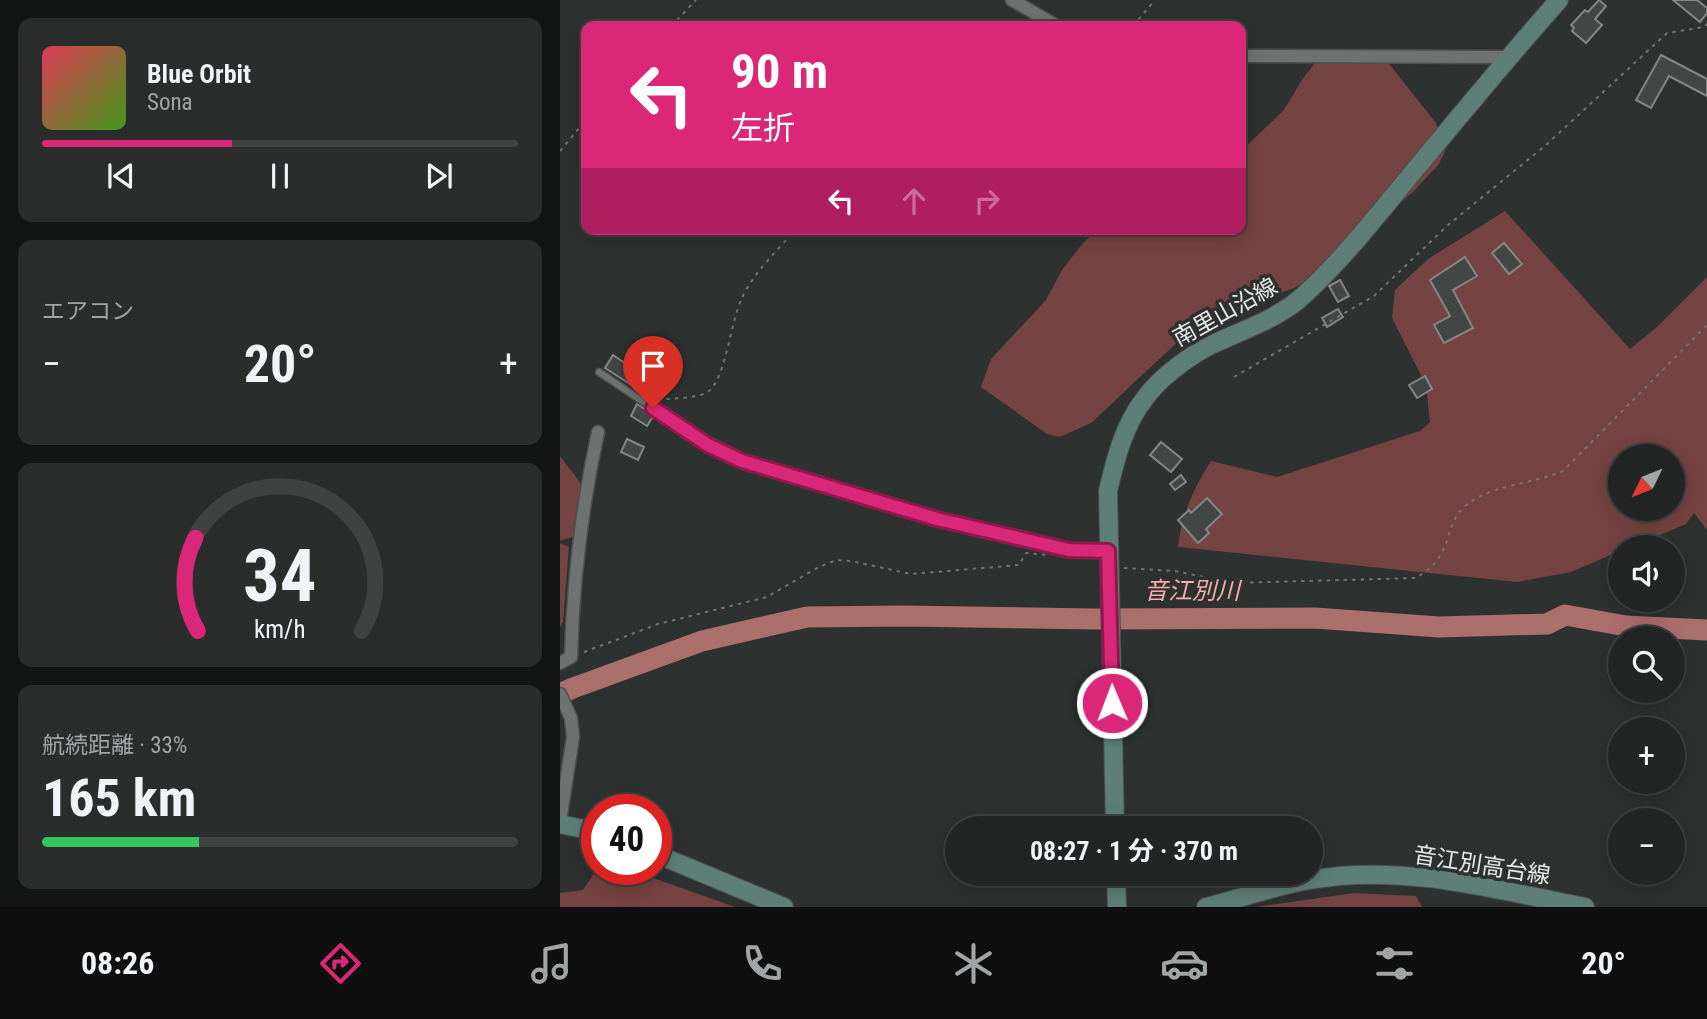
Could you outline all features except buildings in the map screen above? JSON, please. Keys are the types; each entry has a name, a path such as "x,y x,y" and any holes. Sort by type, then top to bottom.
{"street":[{"path":"1012,0 1048,21"},
{"name":"南里山沿線","path":"1115,816 1108,491 1115,458 1126,427 1146,397 1174,369 1204,349 1266,320 1302,297 1342,258 1559,0"},
{"path":"1246,56 1509,57"},
{"path":"566,660 587,483 598,432"},
{"path":"560,694 571,718 573,737 560,822 581,828"},
{"path":"672,861 784,907"},
{"name":"音江別高台線","path":"1206,907 1310,880 1376,875 1433,878 1585,907"},
{"path":"1116,886 1117,907"}],"lane":[{"path":"599,372 708,445 742,461 937,519 1108,560"}],"path":[{"path":"676,21 696,0"},
{"path":"1137,21 1155,0"},
{"path":"1234,377 1374,296 1448,225 1546,145 1667,33 1704,27 1707,24"},
{"path":"560,151 581,127"},
{"path":"653,408 654,400 705,395 713,388 747,288 791,235"},
{"path":"1108,560 1231,583 1416,578 1440,556 1452,521 1462,508 1486,494 1563,471 1707,325"},
{"path":"566,660 658,624 767,597 817,568 836,561 851,561 911,574 1019,565 1026,553 1054,556"}],"shaded area":[{"path":"1323,52 1386,60 1436,123 1445,151 1439,164 1413,192 1314,277 1185,335 1091,423 1060,437 1047,434 981,387 991,359 1046,300 1062,270 1092,235 1246,235 1246,146 1283,111"},
{"path":"1505,211 1630,349 1657,327 1707,277 1707,530 1694,513 1686,524 1660,535 1608,535 1608,556 1571,572 1517,582 1178,547 1189,502 1211,461 1277,477 1420,431 1430,422 1426,385 1392,318 1395,290 1428,259"},
{"path":"560,456 583,488 589,505 589,527 576,536 560,541"},
{"path":"560,543 569,547 563,622 560,627"},
{"path":"586,885 672,885 735,907 560,907 560,893 583,890"},
{"path":"1354,893 1416,896 1422,907 1256,907"}],"waterway":[{"name":"音江別川","path":"560,694 702,641 807,617 1315,618 1439,627 1547,624 1565,615 1626,626 1707,630"}],"route":[{"path":"653,408 708,445 742,461 937,519 1069,550 1108,551 1112,703"}]}
